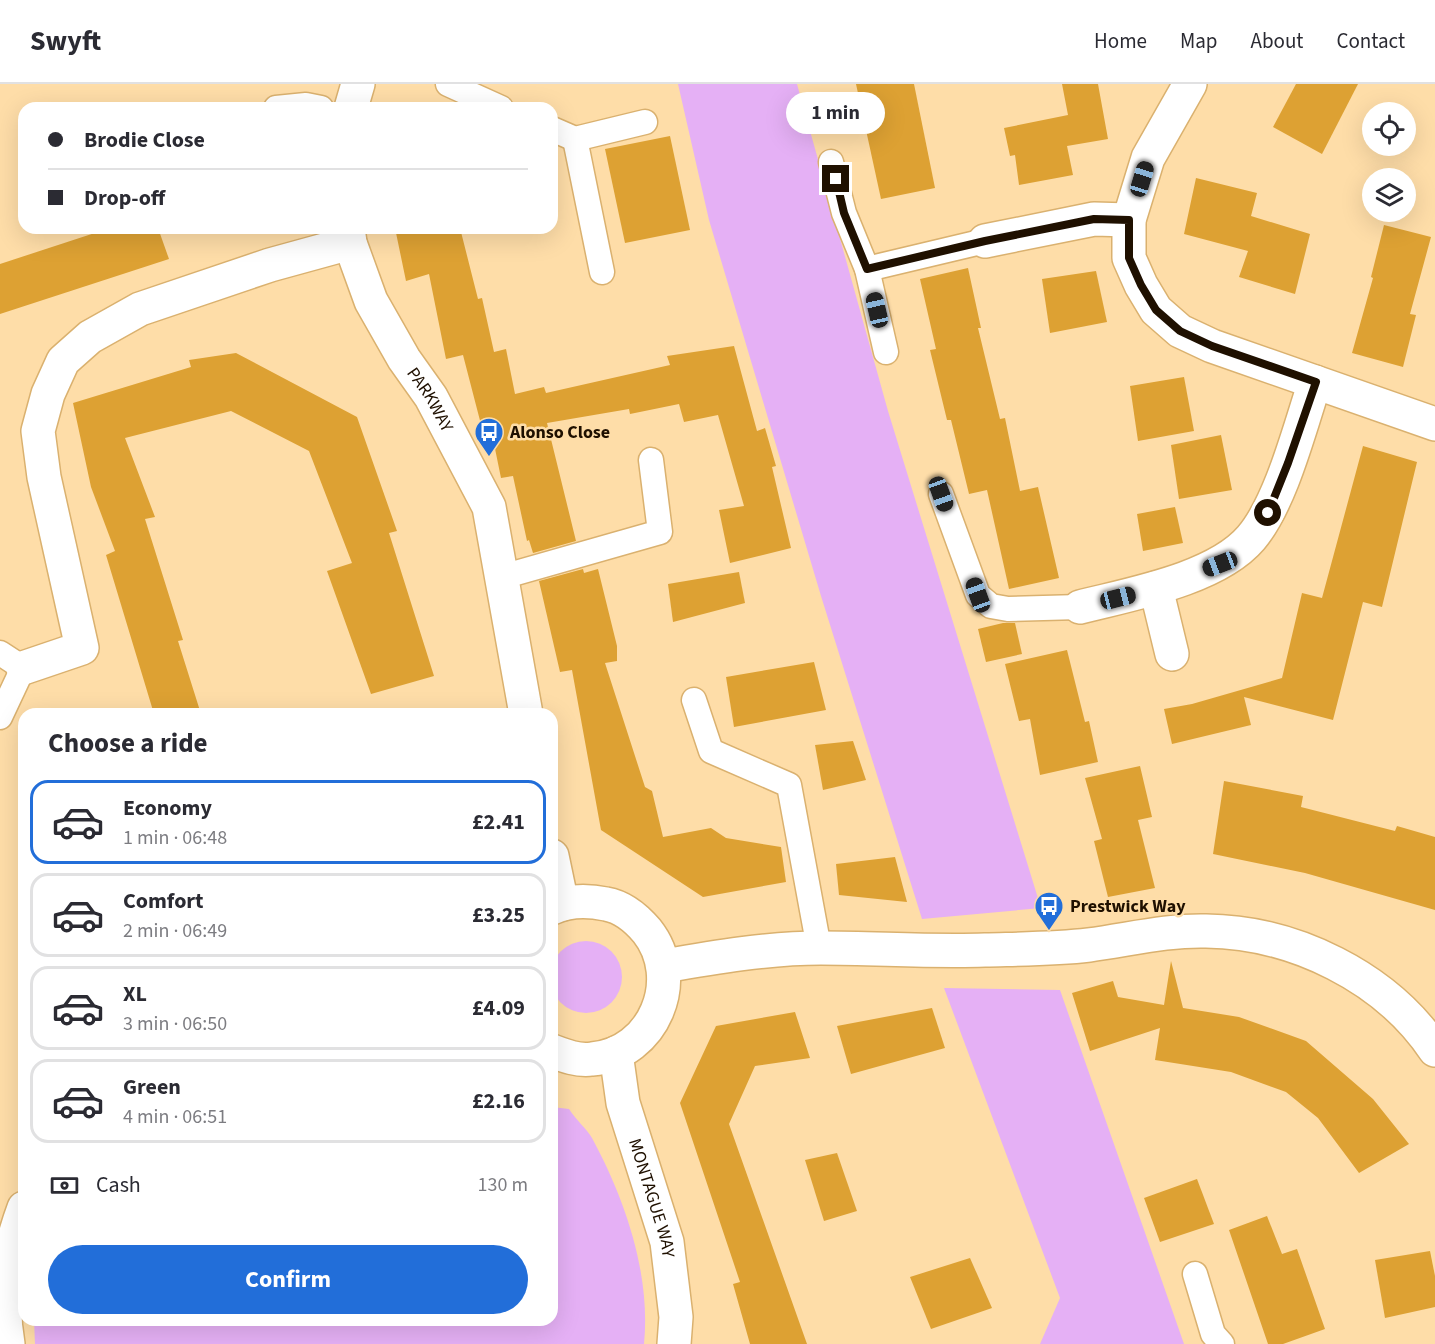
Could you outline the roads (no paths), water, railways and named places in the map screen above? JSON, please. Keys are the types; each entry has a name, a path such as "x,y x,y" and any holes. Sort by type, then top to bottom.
{"street":[{"path":"353,102 358,84"},
{"path":"1190,84 1148,159 1129,220 1129,258 1156,310 1180,331 1212,346 1435,424"},
{"path":"985,241 1094,219 1129,220"},
{"path":"12,661 82,648 44,477 38,431 48,394 63,361 90,337 140,309 270,265 349,235"},
{"name":"PARKWAY","path":"349,235 371,302 404,359 431,397 489,507 525,708"},
{"path":"1080,607 1156,588 1220,564 1250,539 1268,513 1316,382"},
{"path":"1156,588 1172,654"},
{"path":"558,906 588,900 615,906 638,920 655,941 664,966 664,993 655,1018 638,1039 616,1053 592,1059 567,1058 558,1054"},
{"path":"664,966 724,956 819,948 985,950 1088,945 1155,933 1207,931 1248,936 1313,953 1371,985 1399,1006 1435,1050"},
{"name":"MONTAGUE WAY","path":"616,1053 623,1103 667,1242 676,1317 674,1344"},
{"path":"8,1344 5,1324 6,1276 18,1223"}],"lane":[{"path":"448,84 488,102"},
{"path":"558,131 575,138 645,122"},
{"path":"575,138 602,273"},
{"path":"831,162 844,213 867,269 886,352"},
{"path":"867,269 985,241"},
{"path":"502,577 660,532 651,460"},
{"path":"941,494 978,595 991,606 1008,609 1080,607"},
{"path":"0,717 12,661"},
{"path":"694,700 711,751 789,785 819,948"},
{"path":"1195,1274 1213,1334 1222,1344"}],"place":[{"name":"Alonso Close","path":"489,458"},
{"name":"Prestwick Way","path":"1049,932"}]}
